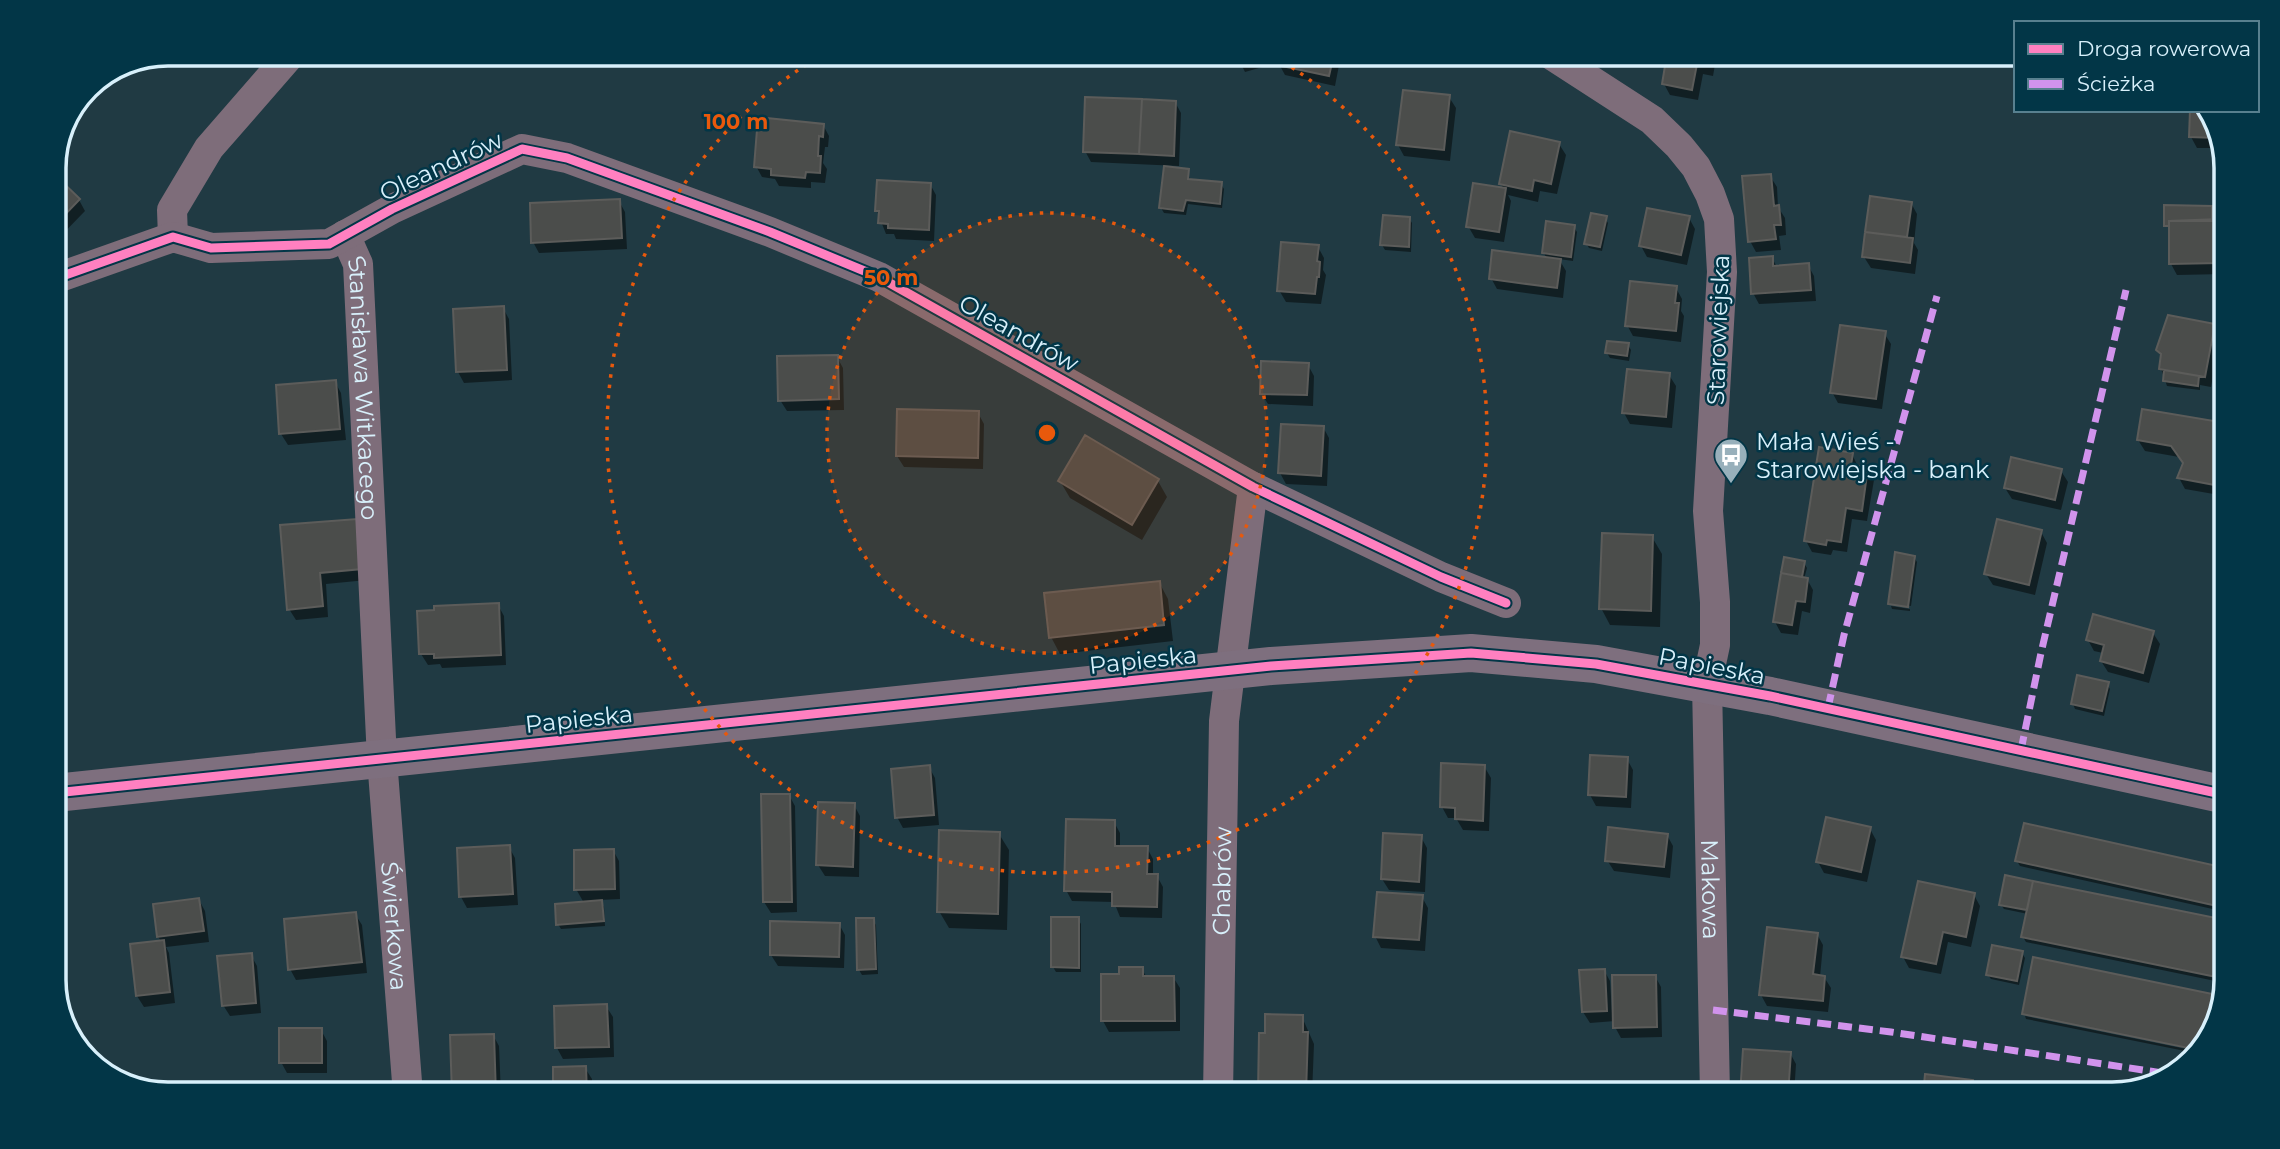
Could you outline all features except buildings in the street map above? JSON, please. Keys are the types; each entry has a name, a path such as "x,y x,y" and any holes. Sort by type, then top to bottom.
{"street":[{"path":"67,274 173,237 172,210 209,148 281,66"},
{"name":"Starowiejska","path":"1568,66 1651,120 1679,146 1696,167 1719,219 1722,272 1708,511 1715,602 1715,645 1707,683"},
{"name":"Oleandrów","path":"345,235 392,209 522,149 567,158 770,232 879,277 1253,487 1441,577 1506,603"},
{"name":"Stanisława Witkacego","path":"173,237 211,248 329,244 345,235 358,264 382,759"},
{"path":"1232,670 1253,487"},
{"name":"Papieska","path":"67,792 1232,670 1471,653 1595,664 1707,683 2214,792"},
{"name":"Chabrów","path":"1218,1082 1224,721 1232,670"},
{"name":"Makowa","path":"1707,683 1715,1082"},
{"name":"Świerkowa","path":"382,759 407,1082"}],"marked path":[{"path":"2021,750 2126,290"},
{"path":"1828,708 1844,635 1937,296"},
{"path":"1713,1010 1891,1032 2157,1072"}],"cycle path":[{"path":"67,274 173,237 211,248 329,244 392,209 522,149 567,158 770,232 879,277 1253,487 1441,577 1506,603"},
{"path":"67,792 1271,666 1471,653 1596,664 1770,696 2214,792"}],"place":[{"name":"Mała Wieś - Starowiejska - bank","path":"1731,485"}]}
